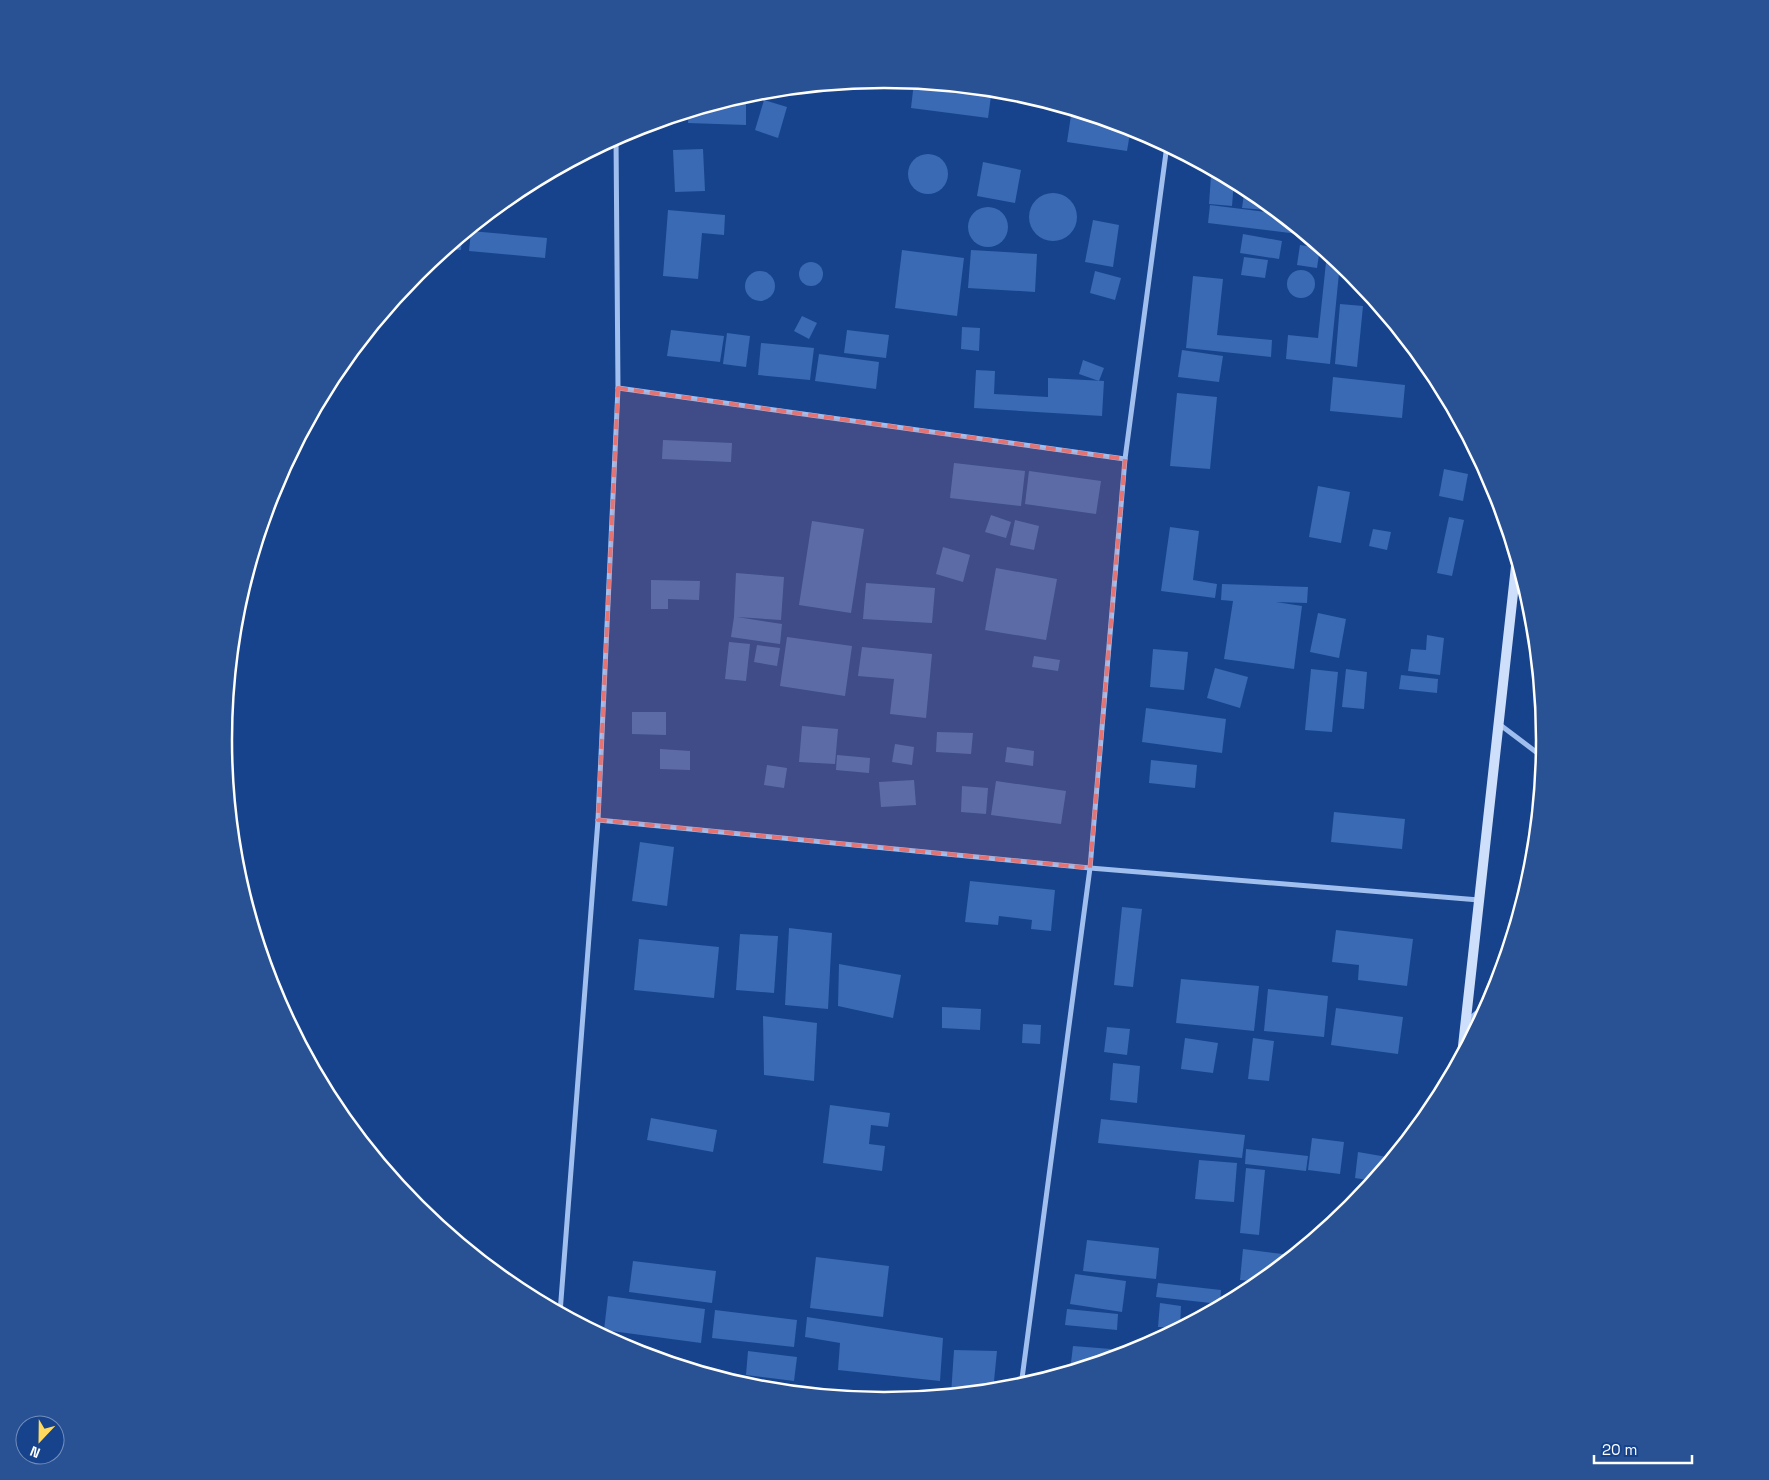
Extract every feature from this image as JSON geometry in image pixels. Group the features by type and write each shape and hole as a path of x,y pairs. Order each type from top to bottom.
{"street":[{"path":"561,1306 598,820 618,388 616,146"},
{"path":"1022,1378 1090,868 1125,460 1166,152"},
{"path":"618,388 1125,460"},
{"path":"1464,1040 1515,573"},
{"path":"1498,723 1537,752"},
{"path":"598,820 1090,868 1479,900"},
{"path":"1466,1023 1477,1013"}],"highlighted area":[{"path":"618,388 1125,459 1090,868 598,820"}],"building":[{"path":"913,89 991,96 988,118 911,108"},
{"path":"764,100 787,107 778,138 755,130"},
{"path":"746,103 746,125 688,123 688,118"},
{"path":"1071,115 1130,135 1127,151 1067,142"},
{"path":"703,149 705,191 675,192 673,150"},
{"path":"928,154 942,160 948,174 942,188 928,194 914,188 908,174 914,160"},
{"path":"983,162 1021,170 1015,203 977,196"},
{"path":"1211,176 1233,189 1232,206 1209,204"},
{"path":"1048,193 1058,193 1070,200 1077,212 1077,222 1070,234 1058,241 1048,241 1040,237 1033,230 1029,222 1029,212 1033,204 1040,197"},
{"path":"1244,195 1265,210 1242,208"},
{"path":"1210,205 1269,212 1296,234 1208,223"},
{"path":"984,207 992,207 999,210 1005,216 1008,227 1005,238 999,244 992,247 984,247 977,244 971,238 968,231 968,223 971,216 977,210"},
{"path":"668,210 725,215 724,235 702,233 698,279 663,276"},
{"path":"1093,220 1119,225 1113,267 1085,262"},
{"path":"475,231 547,238 545,258 469,251 471,235"},
{"path":"1243,234 1282,241 1279,259 1240,253"},
{"path":"461,243 461,250 453,249"},
{"path":"1300,245 1312,247 1319,253 1317,268 1297,265"},
{"path":"902,250 964,258 957,316 895,308"},
{"path":"971,250 1037,254 1035,292 968,288"},
{"path":"1244,257 1268,260 1265,278 1241,275"},
{"path":"1326,260 1339,272 1330,364 1286,359 1288,335 1318,338"},
{"path":"811,262 819,266 823,274 819,282 811,286 803,282 799,274 803,266"},
{"path":"1301,270 1311,274 1315,284 1311,294 1301,298 1291,294 1287,284 1291,274"},
{"path":"760,271 771,275 775,286 771,297 760,301 749,297 745,286 749,275"},
{"path":"1095,271 1121,278 1115,300 1090,293"},
{"path":"1193,276 1223,279 1217,335 1272,340 1271,357 1186,348"},
{"path":"1340,304 1363,306 1357,367 1335,364"},
{"path":"802,316 817,323 809,339 794,331"},
{"path":"962,327 980,328 979,351 961,349"},
{"path":"671,330 724,336 720,362 667,356"},
{"path":"847,330 889,335 886,358 844,353"},
{"path":"727,333 750,336 746,367 723,364"},
{"path":"761,343 814,348 810,380 758,375"},
{"path":"1182,350 1223,356 1219,382 1178,377"},
{"path":"819,354 879,362 876,389 815,381"},
{"path":"1083,360 1104,368 1099,381 1079,374"},
{"path":"976,370 995,371 994,394 1048,397 1048,378 1104,381 1102,416 974,408"},
{"path":"1333,377 1405,385 1402,418 1330,411"},
{"path":"1177,393 1217,397 1210,469 1170,466"},
{"path":"663,440 732,443 731,462 662,459"},
{"path":"954,463 1025,471 1021,506 950,498"},
{"path":"1444,469 1468,474 1463,501 1439,496"},
{"path":"1029,471 1101,481 1096,514 1025,504"},
{"path":"1318,486 1350,492 1341,543 1309,537"},
{"path":"991,515 1011,522 1006,538 985,532"},
{"path":"1449,517 1464,520 1452,576 1437,573"},
{"path":"1015,520 1039,526 1034,550 1010,545"},
{"path":"812,521 864,529 851,613 799,605"},
{"path":"1170,527 1199,531 1193,580 1217,584 1215,598 1161,591"},
{"path":"1373,529 1391,532 1387,550 1369,546"},
{"path":"943,547 970,555 963,582 936,574"},
{"path":"996,568 1057,579 1046,640 985,630"},
{"path":"736,573 784,577 781,620 737,617 782,624 780,644 731,637"},
{"path":"651,580 700,581 699,600 668,599 668,609 651,609"},
{"path":"866,583 935,588 932,623 863,619"},
{"path":"1222,584 1308,587 1307,603 1276,602 1302,606 1294,669 1224,659 1233,601 1221,600"},
{"path":"1318,613 1346,619 1339,658 1310,652"},
{"path":"1427,635 1444,638 1440,675 1408,671 1411,649 1426,650"},
{"path":"787,637 852,646 845,696 780,686"},
{"path":"729,642 750,644 746,681 725,679"},
{"path":"757,645 780,648 777,666 754,662"},
{"path":"862,647 932,654 926,718 890,714 894,679 858,676"},
{"path":"1153,649 1188,652 1184,690 1150,687"},
{"path":"1034,656 1060,660 1058,671 1032,667"},
{"path":"1215,668 1248,677 1240,708 1207,698"},
{"path":"1311,669 1338,672 1332,732 1305,730"},
{"path":"1346,669 1367,672 1364,709 1342,707"},
{"path":"1401,675 1438,679 1437,693 1399,689"},
{"path":"1146,708 1226,719 1222,753 1142,742"},
{"path":"632,712 666,712 666,735 632,734"},
{"path":"802,726 838,729 835,764 799,762"},
{"path":"937,732 973,733 971,754 936,752"},
{"path":"895,744 914,747 912,765 892,762"},
{"path":"1007,747 1034,751 1033,766 1005,762"},
{"path":"660,749 690,751 690,770 660,769"},
{"path":"837,755 870,758 869,773 836,770"},
{"path":"1151,760 1197,765 1195,788 1149,783"},
{"path":"767,765 787,768 784,788 764,785"},
{"path":"914,780 916,805 881,807 879,782"},
{"path":"996,781 1066,791 1061,824 991,815"},
{"path":"962,786 988,788 986,814 961,812"},
{"path":"1334,812 1405,819 1402,849 1331,842"},
{"path":"640,842 674,847 667,906 632,901"},
{"path":"970,881 1055,890 1051,931 1031,929 1032,920 999,916 998,925 965,922"},
{"path":"1122,907 1142,909 1133,987 1114,985"},
{"path":"789,928 832,933 828,1009 785,1005"},
{"path":"1336,930 1413,939 1407,986 1358,980 1359,965 1332,962"},
{"path":"740,934 778,936 774,993 736,990"},
{"path":"639,939 719,947 714,998 634,990"},
{"path":"839,964 901,975 893,1018 838,1006"},
{"path":"1181,979 1259,986 1254,1031 1176,1023"},
{"path":"1268,989 1328,996 1324,1037 1264,1031"},
{"path":"942,1007 981,1009 980,1030 942,1028"},
{"path":"1336,1008 1403,1017 1398,1054 1331,1045"},
{"path":"763,1016 817,1023 814,1081 764,1075"},
{"path":"1023,1024 1041,1025 1040,1044 1022,1043"},
{"path":"1107,1027 1130,1029 1127,1055 1104,1052"},
{"path":"1185,1038 1218,1043 1213,1073 1181,1069"},
{"path":"1253,1038 1274,1041 1269,1081 1248,1079"},
{"path":"1113,1063 1140,1066 1137,1103 1110,1100"},
{"path":"830,1105 890,1113 888,1127 871,1125 869,1144 885,1146 882,1171 823,1163"},
{"path":"651,1118 717,1130 713,1152 647,1140"},
{"path":"1101,1119 1245,1135 1242,1158 1098,1143"},
{"path":"1312,1138 1344,1142 1340,1174 1308,1170"},
{"path":"1246,1149 1308,1156 1306,1171 1245,1164"},
{"path":"1358,1152 1386,1157 1366,1180 1355,1178"},
{"path":"1199,1160 1237,1163 1234,1202 1195,1199"},
{"path":"1246,1168 1265,1170 1259,1235 1240,1233"},
{"path":"1087,1240 1159,1248 1156,1279 1083,1271"},
{"path":"1243,1249 1286,1254 1250,1281 1240,1280"},
{"path":"816,1257 889,1266 883,1317 810,1308"},
{"path":"633,1261 716,1271 712,1303 629,1292"},
{"path":"1075,1274 1126,1281 1122,1312 1070,1304"},
{"path":"1158,1283 1221,1290 1220,1299 1214,1303 1156,1297"},
{"path":"608,1296 705,1309 701,1343 604,1329"},
{"path":"1160,1303 1181,1306 1180,1321 1168,1327 1158,1327"},
{"path":"1067,1309 1118,1314 1117,1330 1065,1325"},
{"path":"715,1310 797,1320 794,1347 712,1338"},
{"path":"807,1317 943,1338 940,1381 838,1370 840,1343 805,1337"},
{"path":"1073,1346 1111,1349 1111,1352 1071,1365"},
{"path":"954,1350 997,1351 994,1383 951,1389"},
{"path":"748,1351 797,1357 794,1381 746,1375"}]}
